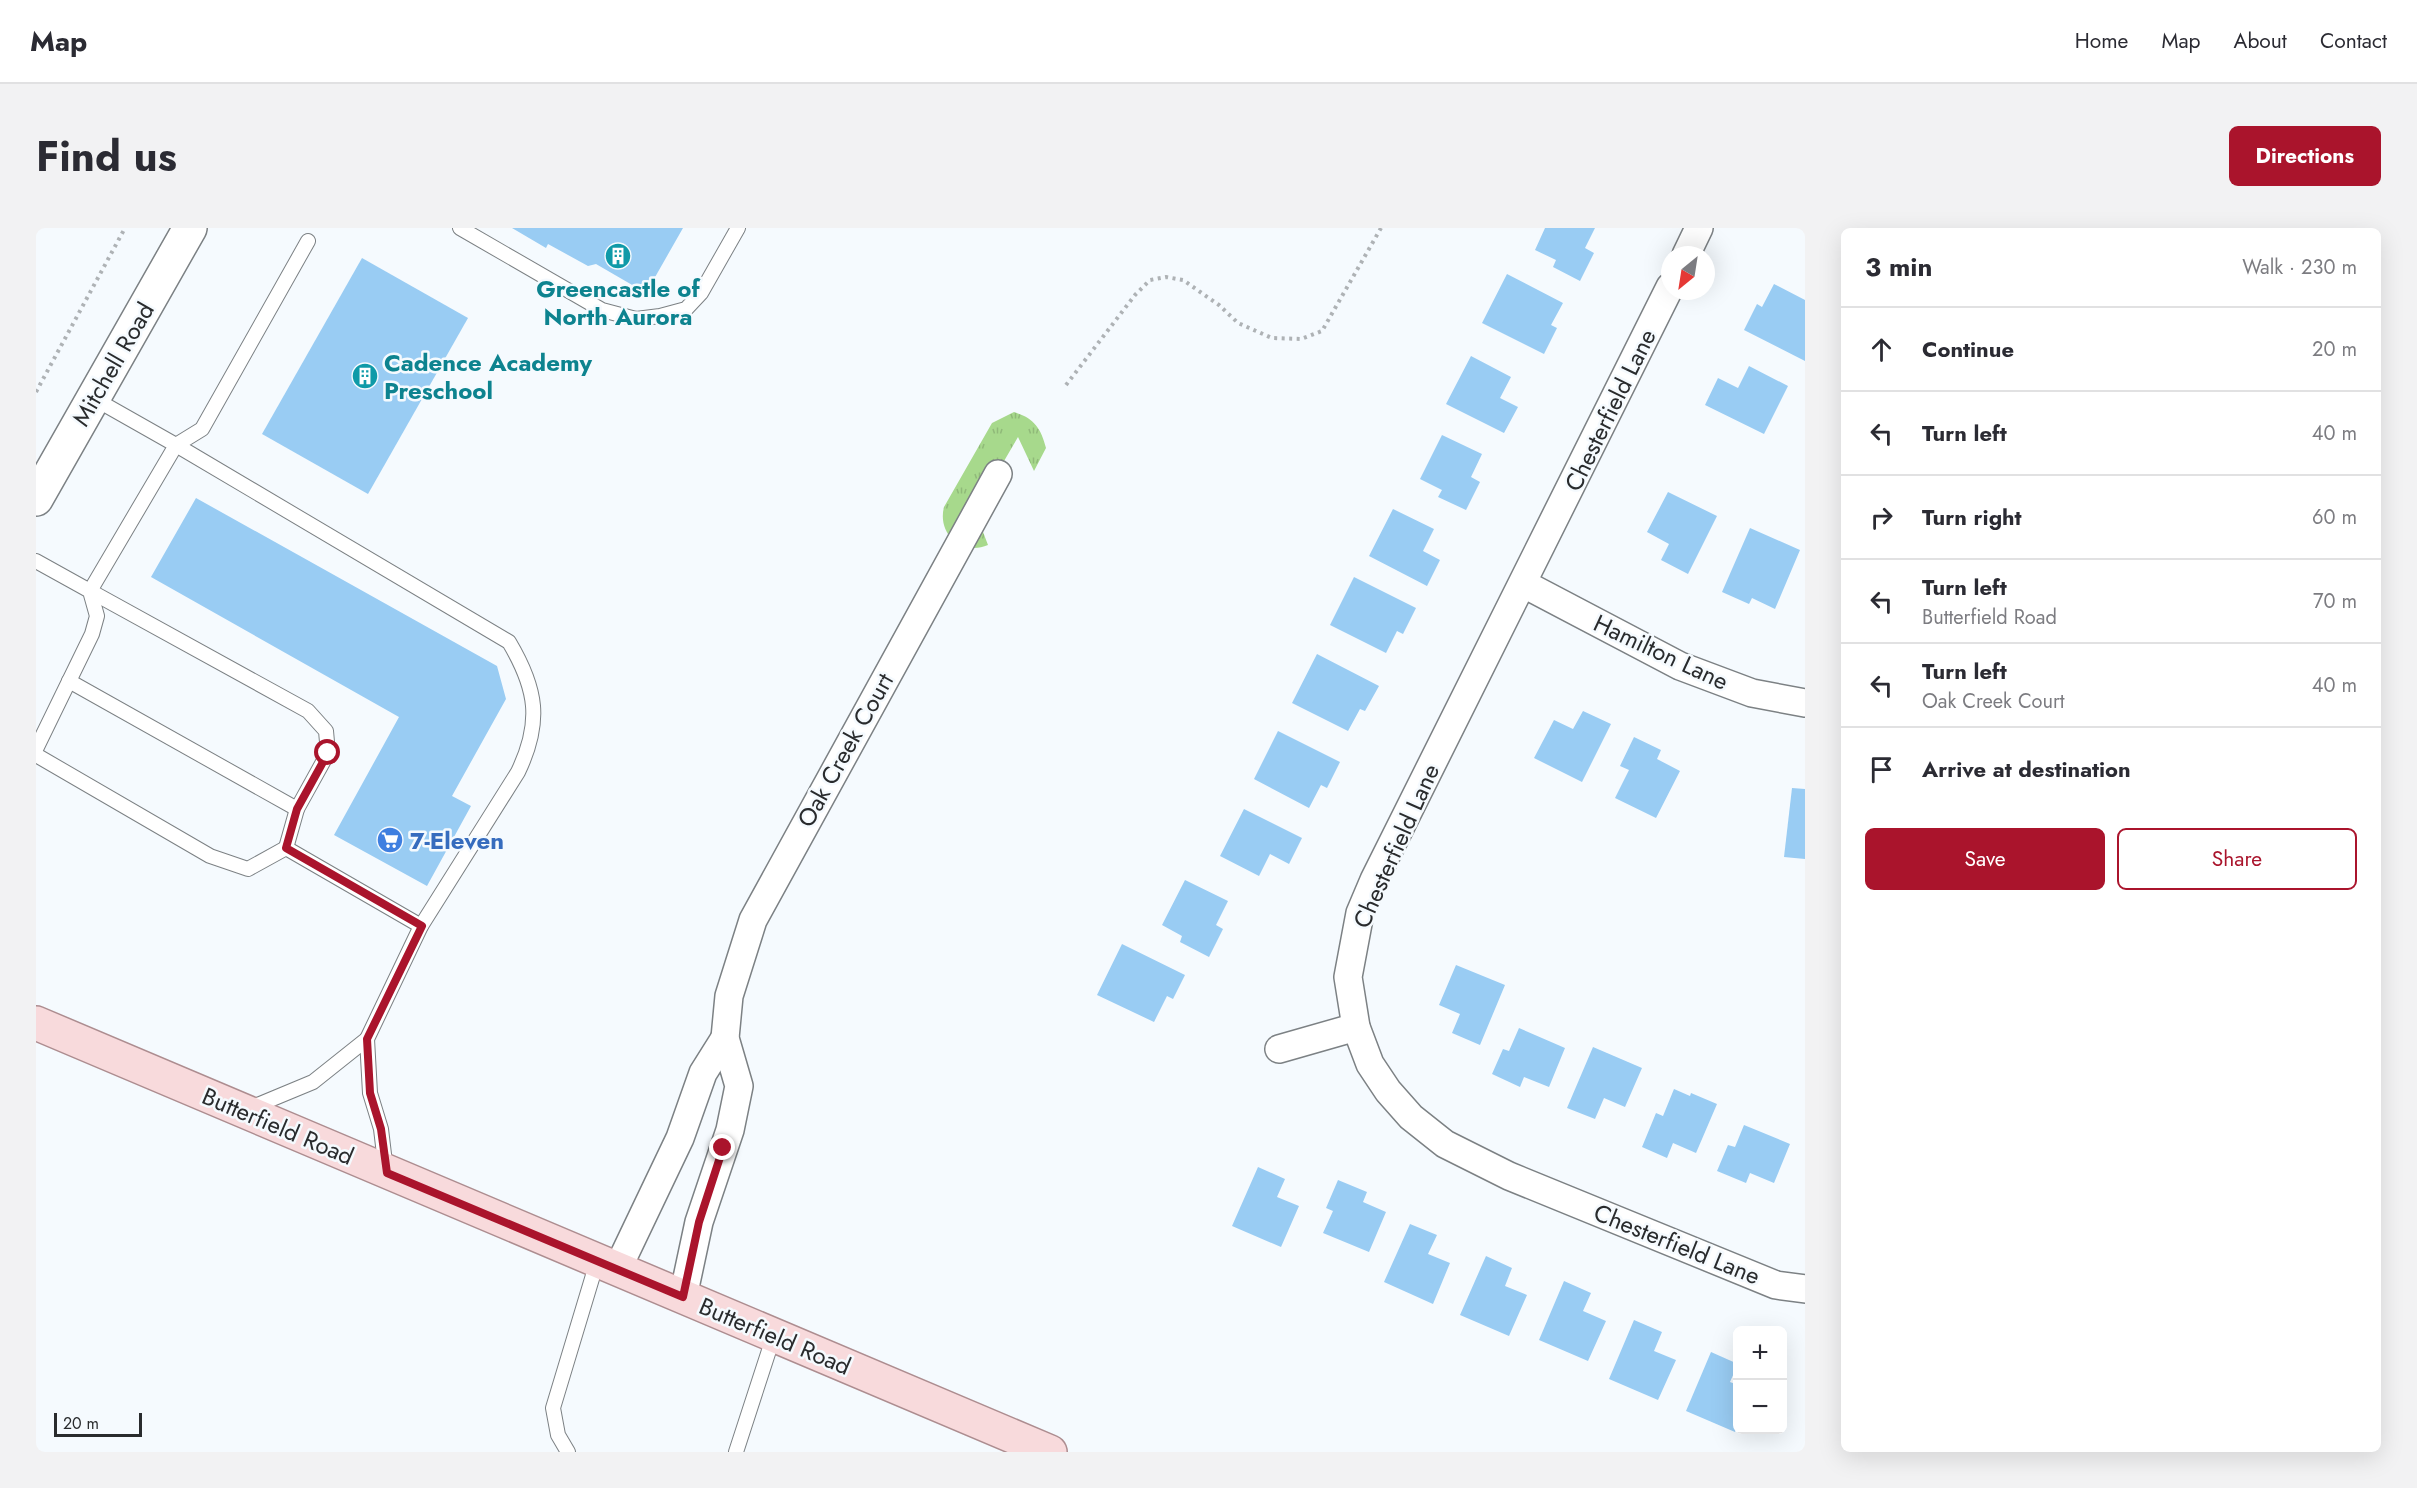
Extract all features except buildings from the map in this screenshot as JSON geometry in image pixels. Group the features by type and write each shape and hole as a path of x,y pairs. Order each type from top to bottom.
{"main road":[{"name":"Butterfield Road","path":"36,1023 1050,1452"}],"street":[{"name":"Mitchell Road","path":"36,499 190,228"},
{"path":"1690,246 1699,228"},
{"name":"Chesterfield Lane","path":"1664,300 1524,584 1393,840 1360,913 1348,977 1356,1027 1370,1064 1388,1091 1411,1117 1445,1144 1509,1176 1776,1285 1805,1289"},
{"name":"Oak Creek Court","path":"683,1297 699,1222 730,1130 739,1086 725,1038 729,996 753,920 998,474"},
{"name":"Hamilton Lane","path":"1524,584 1680,666 1752,693 1805,703"},
{"path":"1279,1049 1356,1027"},
{"name":"Oak Creek Court","path":"607,1266 680,1138 703,1073 725,1038"}],"lane":[{"path":"460,228 603,310 636,319 686,309 701,293 738,228"},
{"path":"36,749 92,634 97,616 90,591 176,445 202,429 308,241"},
{"path":"93,399 176,445 494,632 508,642 520,661 531,690 534,712 530,747 518,772 422,926 367,1039 313,1082 243,1111"},
{"path":"36,561 308,711 326,731 328,753 297,809 286,848 248,869 210,856 36,754"},
{"path":"69,681 297,809"},
{"path":"286,848 422,926"},
{"path":"367,1039 370,1093 381,1129 387,1173"},
{"path":"568,1452 558,1436 553,1408 607,1266"},
{"path":"736,1452 774,1335"}],"path":[{"path":"36,392 125,228"},
{"path":"1066,385 1150,280 1166,278 1183,280 1219,305 1238,322 1272,338 1301,339 1322,331 1381,228"}],"green space":[{"path":"1014,412 1027,417 1036,425 1046,448 1034,471 1018,437 975,511 988,545 969,548 961,545 948,534 944,526 944,507 992,423"}],"place":[{"name":"Greencastle of North Aurora","path":"618,256"},
{"name":"Cadence Academy Preschool","path":"365,376"},
{"name":"7-Eleven","path":"390,840"}],"route":[{"path":"328,753 297,809 286,848 422,926 367,1039 370,1093 381,1129 387,1173 683,1297 699,1222 723,1148"}]}
